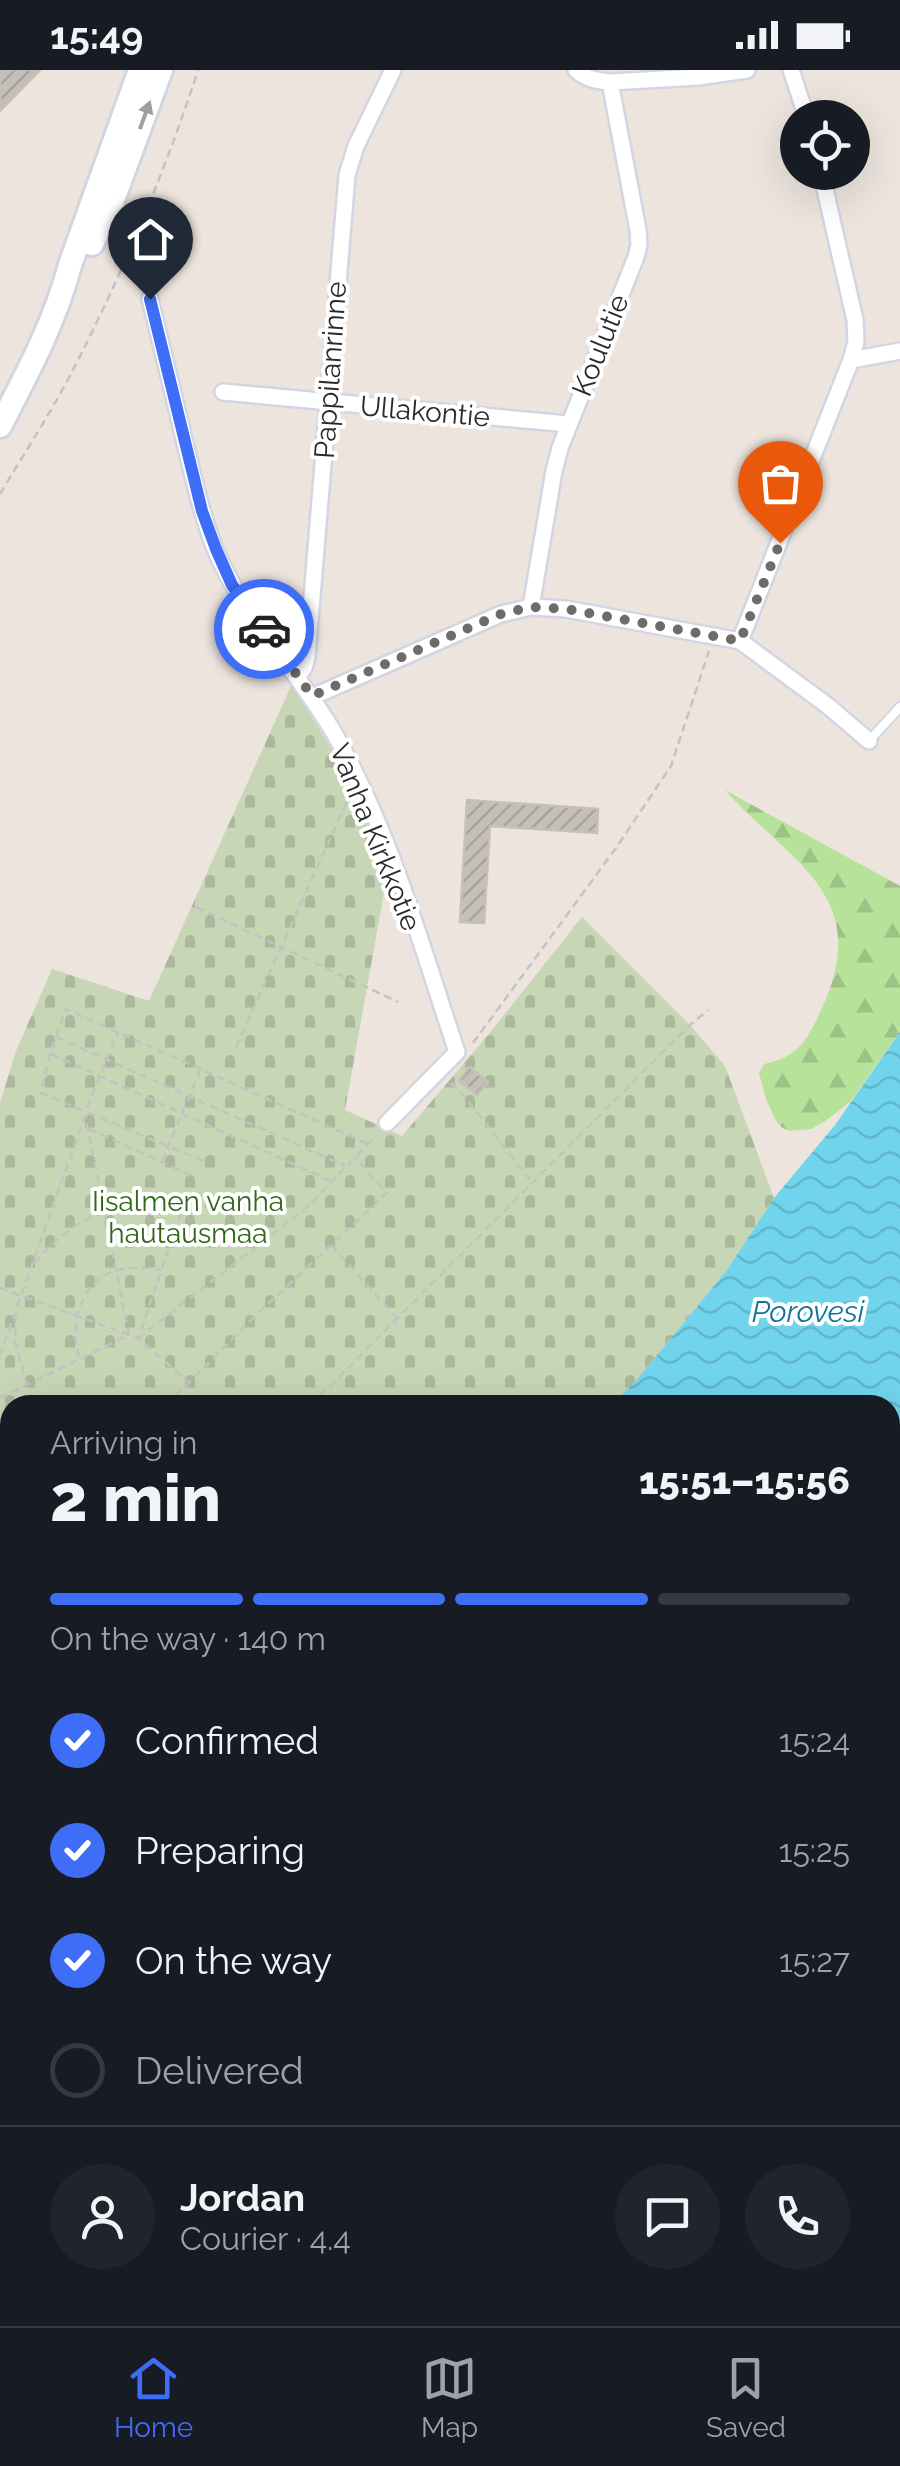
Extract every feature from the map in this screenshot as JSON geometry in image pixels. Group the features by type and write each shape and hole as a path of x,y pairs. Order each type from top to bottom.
{"main road":[{"path":"0,426 61,299 140,70"},
{"path":"61,299 79,273 113,200 162,70"}],"street":[{"name":"Pappilanrinne","path":"298,676 307,657 347,175 356,146 393,70"},
{"path":"576,70 596,81 610,82 747,70"},
{"path":"791,70 801,100"},
{"name":"Koulutie","path":"531,607 554,471 568,424 639,245 610,82"},
{"path":"740,641 856,342 824,190"},
{"name":"Vanha Kirkkotie","path":"150,299 202,511 216,549 232,585 312,696 368,801 457,1052"},
{"path":"851,360 900,351"},
{"name":"Ullakontie","path":"223,392 568,424"},
{"path":"312,696 501,614 531,607 566,609 740,641 869,741"},
{"path":"387,1123 457,1052"}],"lane":[{"path":"869,741 900,706"}],"path":[{"path":"0,494 73,370 125,259 175,141 198,70"},
{"path":"457,1052 471,1046 616,848 670,766 714,635"},
{"path":"236,1046 349,796"},
{"path":"196,907 398,1002"},
{"path":"202,1160 40,1093 66,1009 368,1144"},
{"path":"321,1395 708,1010"},
{"path":"0,1355 118,1032"},
{"path":"56,1037 346,1167"},
{"path":"50,1053 332,1181"},
{"path":"161,1162 201,1070"},
{"path":"440,1070 532,1182"},
{"path":"86,1113 128,1335"},
{"path":"138,1338 304,1210 387,1123"},
{"path":"88,1128 192,1176"},
{"path":"177,1395 387,1192 355,1158"},
{"path":"31,1267 73,1226 104,1211 130,1204 182,1209 138,1338"},
{"path":"331,1245 397,1318"},
{"path":"80,1359 76,1316 97,1282 116,1270 162,1270"},
{"path":"0,1288 138,1338 189,1383"},
{"path":"16,1308 15,1341 27,1385"},
{"path":"6,1395 128,1335"}],"green space":[{"name":"Iisalmen vanha hautausmaa","path":"292,684 359,794 385,887 345,1110 402,1136 582,917 690,1025 725,1066 774,1198 727,1270 621,1395 0,1395 0,1103 16,1051 52,969 149,1001"},
{"path":"725,790 900,886 900,1032 850,1102 811,1129 789,1131 781,1127 766,1099 759,1073 764,1064 786,1057 801,1045 822,1008 835,969 838,936 831,908 798,861"}],"water":[{"name":"Porovesi","path":"900,1032 900,1395 621,1395 727,1270 774,1198 835,1125"}],"building":[{"path":"0,70 40,70 0,111"},
{"path":"467,800 598,809 597,833 490,826 484,923 460,922"},
{"path":"470,1067 488,1082 477,1095 459,1080"}],"way so far":[{"path":"264,629 312,696 501,614 531,607 566,609 740,641 780,543"}],"route":[{"path":"150,299 202,511 232,585 264,629"}]}
